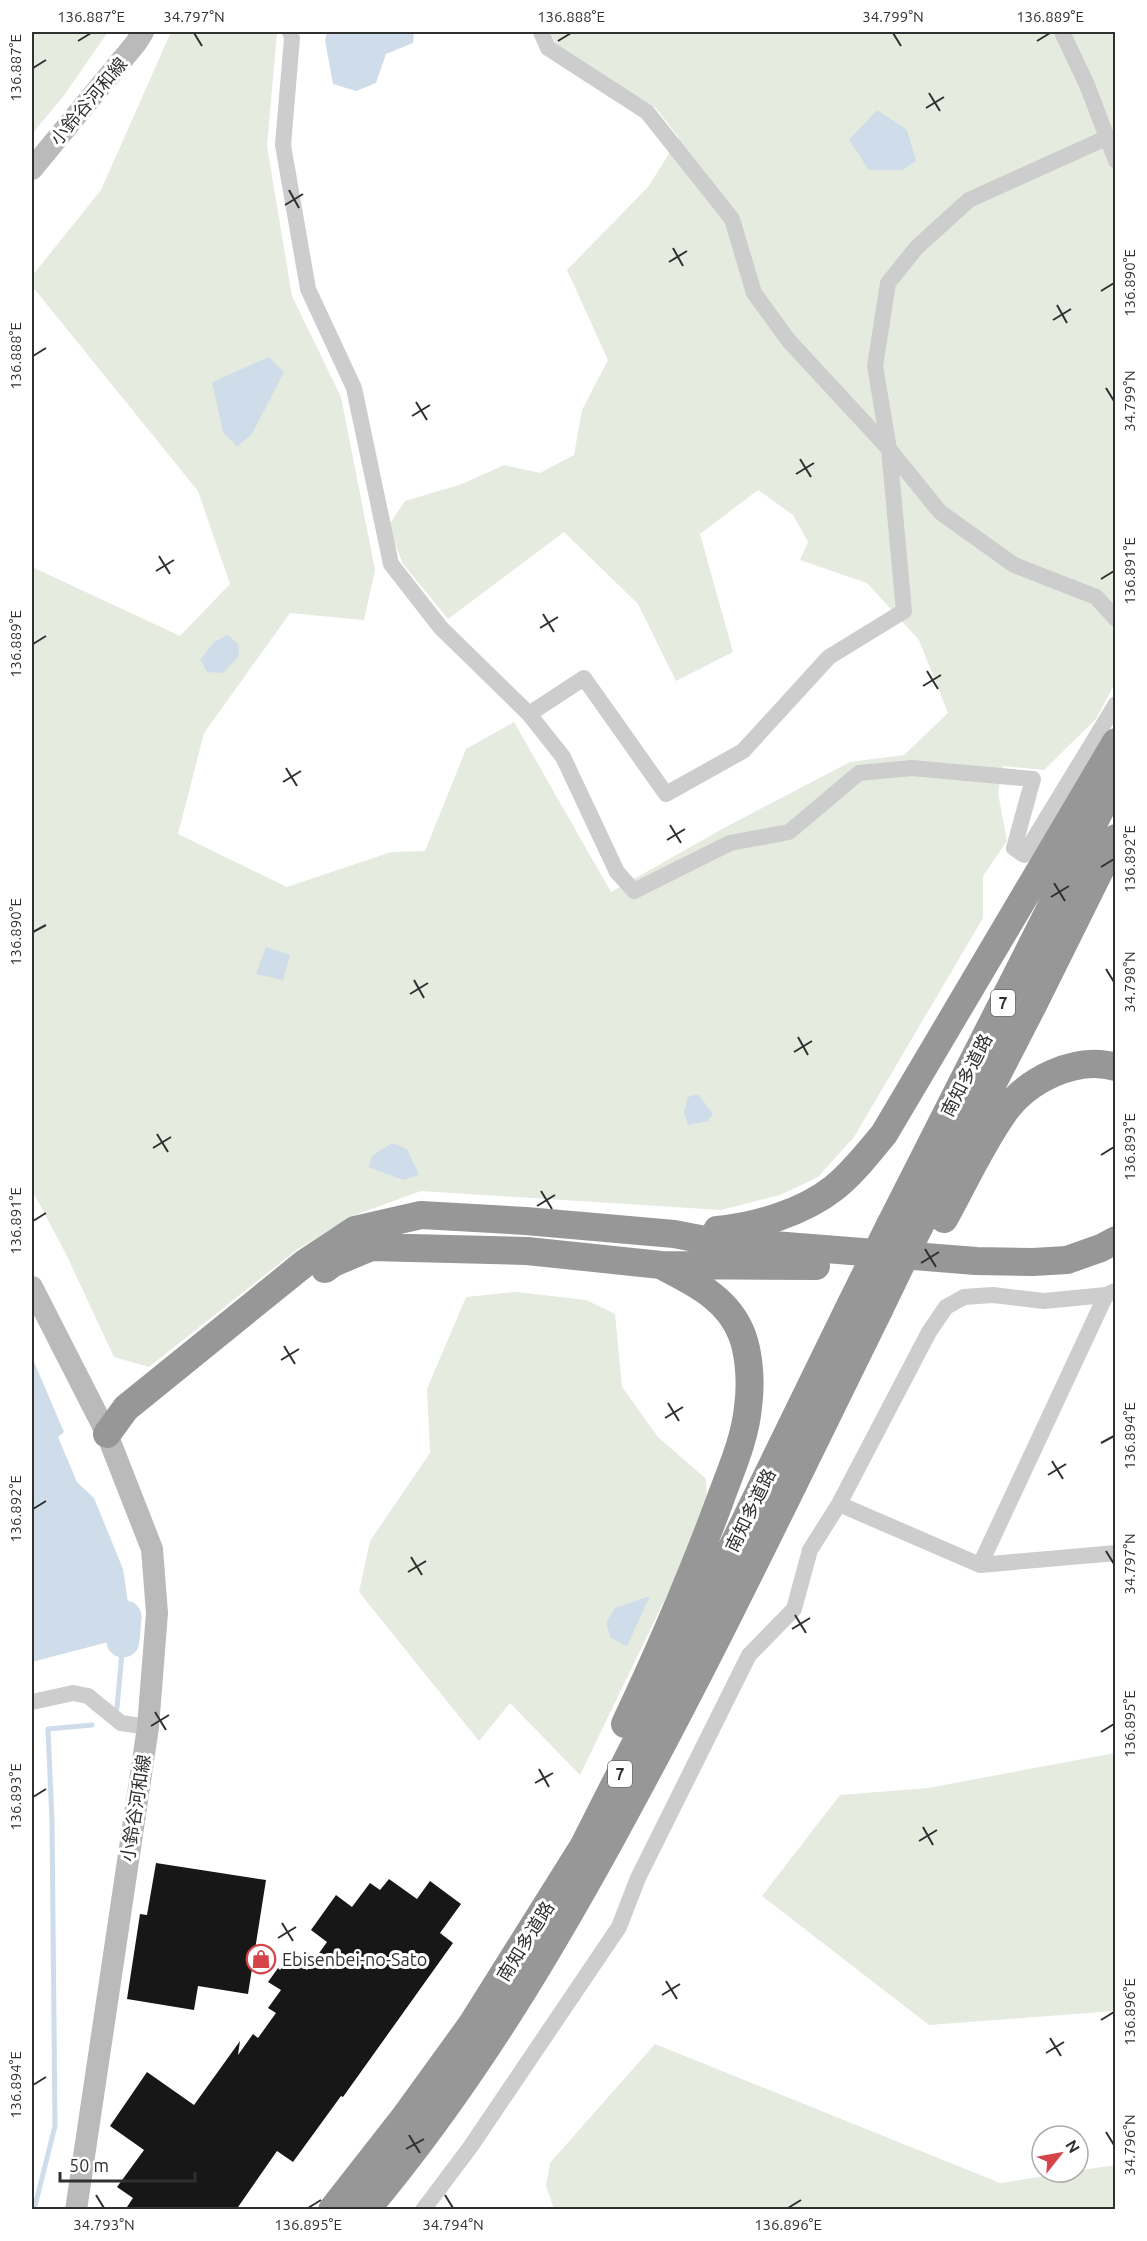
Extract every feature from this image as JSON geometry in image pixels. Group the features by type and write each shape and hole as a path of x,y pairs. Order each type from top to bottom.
{"highway":[{"path":"674,1234 757,1223 798,1209 833,1188 862,1161 884,1134 1116,742"},
{"name":"南知多道路","path":"332,2210 404,2118 472,2024 583,1847 890,1225 1116,779"},
{"name":"南知多道路","path":"366,2210 440,2115 504,2025 559,1933 674,1723 798,1474 890,1306 1038,994 1116,838"},
{"path":"929,1227 1003,1113 1022,1094 1044,1078 1064,1068 1095,1064 1116,1066"},
{"path":"107,1434 126,1408 305,1263 355,1230 421,1215 526,1221 674,1234 700,1239 976,1261 1067,1260 1116,1240"},
{"path":"107,1434 138,1422 225,1348 333,1263 372,1247 527,1251 661,1265 834,1266 983,1276 1038,1276 1089,1272 1116,1262"},
{"path":"583,1847 578,1823 634,1705 699,1557 739,1449 749,1407 748,1366 742,1335 722,1303 695,1282 661,1265"}],"main road":[{"name":"小鈴谷河和線","path":"32,169 143,32"},
{"name":"小鈴谷河和線","path":"32,1287 107,1434 152,1550 157,1613 148,1727 76,2210"}],"street":[{"path":"290,32 282,145 308,289 354,388 391,564 441,628 529,714 563,757 617,872 634,891 730,843 789,832 859,773 912,768 1033,779 1014,848 1024,855 1116,704"},
{"path":"541,32 548,48 647,111 732,219 754,293 789,341 889,449 940,512 1014,565 1096,597 1116,619"},
{"path":"1062,32 1087,86 1116,161"},
{"path":"529,714 584,678 666,794 743,751 829,657 904,611 889,449 875,366 888,284 917,247 969,200 1106,138"},
{"path":"423,2210 471,2146 620,1927 638,1878 749,1655 794,1609 810,1550 839,1504 929,1332 946,1306 964,1297 993,1295 1044,1301 1111,1293"},
{"path":"980,1565 1111,1293"},
{"path":"839,1504 980,1565 1116,1553"},
{"path":"32,1702 73,1693 88,1696 121,1723 148,1727"}],"shaded area":[{"path":"32,32 108,32 62,98 32,134"},
{"path":"171,32 277,32 267,146 292,296 341,397 375,570 364,620 290,613 204,733 178,834 287,887 391,852 425,851 466,749 514,722 611,892 722,829 850,762 904,755 948,713 919,640 867,583 800,560 808,542 793,515 758,490 700,534 733,652 676,681 638,604 564,532 448,619 403,564 388,526 405,501 462,484 504,465 540,473 574,455 582,410 608,360 567,270 648,187 679,138 656,108 558,48 550,32 1115,32 1115,683 1096,719 1044,770 1003,766 998,793 1007,841 983,876 983,918 854,1137 818,1177 780,1195 721,1210 421,1191 352,1216 295,1251 149,1367 114,1357 66,1254 32,1190 32,567 180,636 230,584 198,491 32,286 32,276 101,190"},
{"path":"516,1292 586,1300 615,1314 622,1387 658,1437 706,1479 707,1512 580,1775 510,1703 479,1741 359,1592 370,1541 430,1453 427,1389 466,1297"},
{"path":"1115,1753 1115,2011 929,2025 762,1896 840,1795 928,1788"},
{"path":"655,2044 1000,2183 1030,2178 1030,2184 1090,2184 1090,2169 1115,2165 1115,2209 554,2209 546,2186 550,2163"}],"water":[{"path":"327,32 414,32 413,43 386,54 376,83 356,91 333,84 325,40"},
{"path":"877,110 907,130 916,161 903,170 869,170 849,140"},
{"path":"269,357 284,372 252,434 237,447 223,432 212,382"},
{"path":"228,635 238,644 239,656 223,673 207,672 200,660 214,642"},
{"path":"266,947 290,955 283,980 256,974"},
{"path":"698,1094 713,1114 708,1121 688,1125 684,1113 688,1097"},
{"path":"392,1143 407,1149 419,1175 403,1180 368,1167 373,1155"},
{"path":"32,1357 64,1432 58,1437 77,1482 94,1498 123,1569 130,1617 119,1616 112,1641 32,1662"},
{"path":"650,1596 627,1646 611,1638 606,1623 615,1608"}],"building":[{"path":"156,1863 266,1880 248,1994 198,1986 194,2010 127,1999 140,1914 147,1915"},
{"path":"389,1879 417,1899 430,1881 461,1904 440,1933 453,1943 343,2097 341,2096 293,2162 277,2151 236,2210 125,2210 133,2198 117,2187 144,2150 110,2126 147,2072 194,2105 240,2041 238,2055 253,2034 258,2038 276,2013 268,2008 281,1990 268,1982 278,1968 280,1970 290,1957 307,1970 327,1942 311,1930 336,1895 352,1907 370,1883 380,1890"}],"waterway":[{"path":"123,1641 125,1617"},
{"path":"117,1708 123,1641"},
{"path":"34,2210 55,2126 52,1821 48,1729 92,1725"}],"place":[{"name":"Ebisenbei-no-Sato","path":"261,1959"}]}
